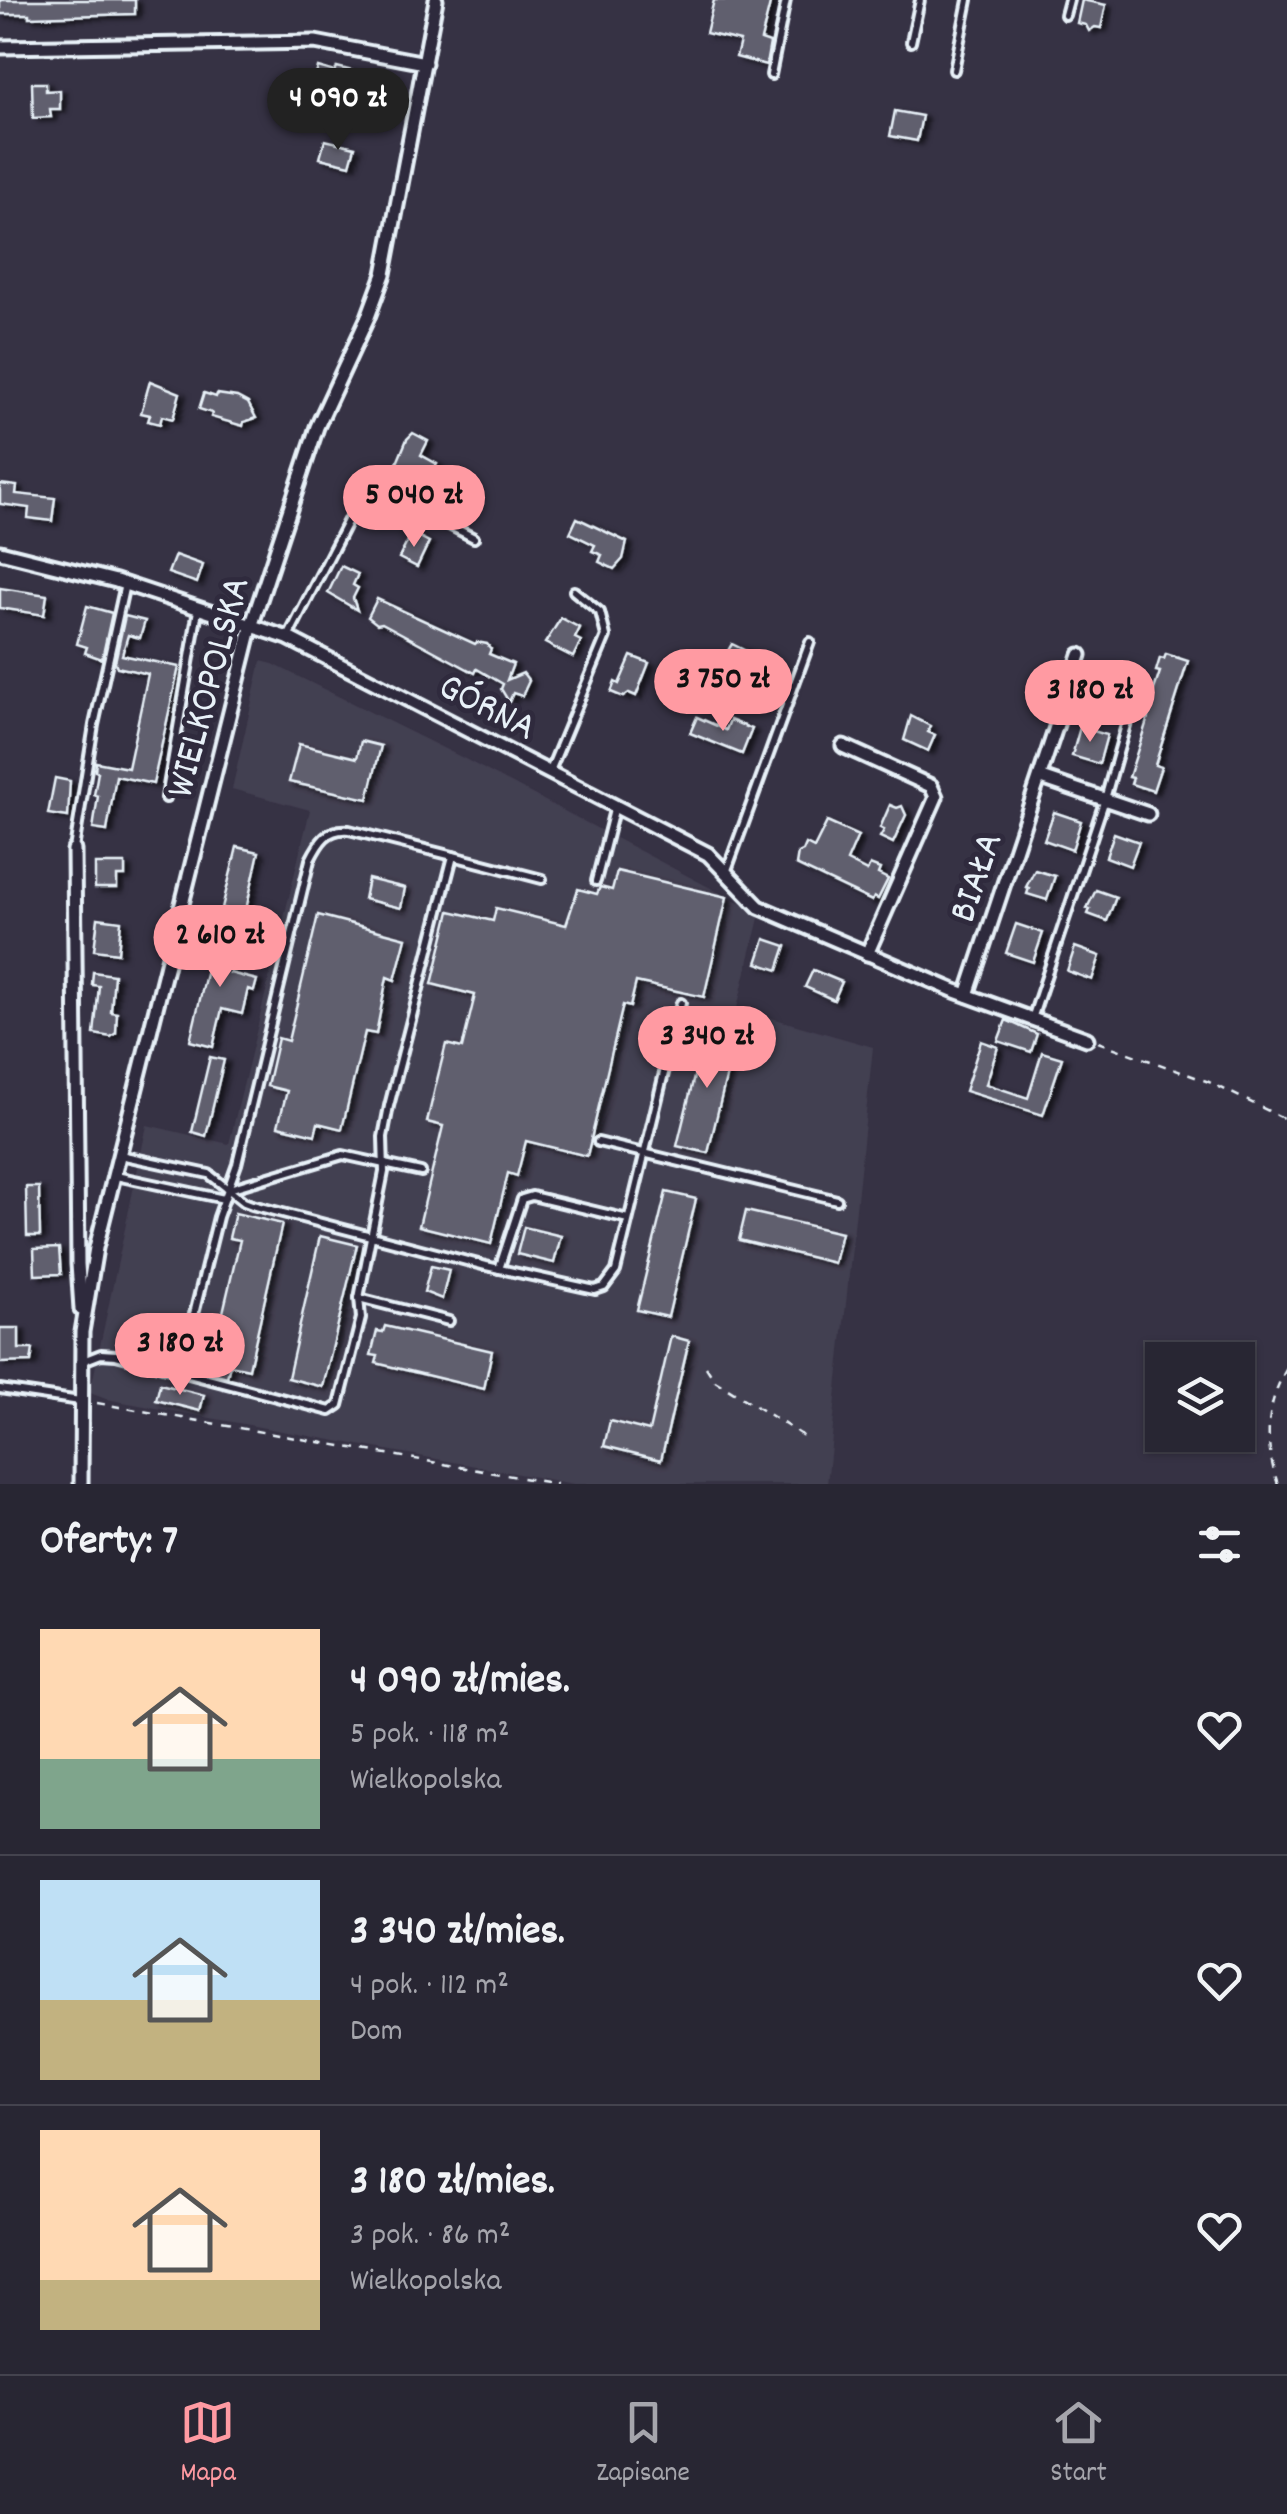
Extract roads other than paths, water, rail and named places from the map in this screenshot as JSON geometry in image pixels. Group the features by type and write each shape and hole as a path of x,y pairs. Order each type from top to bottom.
{"street":[{"name":"WIELKOPOLSKA","path":"81,1484 82,1361 92,1267 252,624 317,427 378,294 436,0"},
{"path":"0,47 315,42 424,63"},
{"name":"GÓRNA","path":"0,552 125,584 288,638 708,854 759,907 966,996 1087,1038"},
{"name":"BIAŁA","path":"966,996 1080,655"},
{"path":"843,746 931,786 936,797 868,954"},
{"path":"1042,778 1148,814"},
{"path":"74,850 78,1264 84,1323"}],"lane":[{"path":"770,75 786,0"},
{"path":"911,42 920,0"},
{"path":"954,70 968,0"},
{"path":"1065,15 1069,0"},
{"path":"288,638 358,501 373,489 474,538"},
{"path":"74,850 94,725 125,584"},
{"path":"550,771 606,636 600,612 574,591"},
{"path":"166,798 198,610"},
{"path":"727,870 810,642"},
{"path":"1032,1019 1130,711"},
{"path":"596,881 616,805"},
{"path":"180,1371 224,1199 237,1164 310,860 317,846 332,831 349,830 542,879"},
{"path":"82,1361 108,1354 330,1411 340,1405 374,1237 389,1106 453,856"},
{"path":"120,1155 209,1174 252,1205 582,1289 604,1287 616,1272 681,1002"},
{"path":"598,1142 837,1200"},
{"path":"228,1189 342,1156 421,1172"},
{"path":"115,1176 224,1199"},
{"path":"499,1269 522,1198 532,1196 628,1219"},
{"path":"360,1298 448,1321"},
{"path":"0,1389 80,1401"}]}
